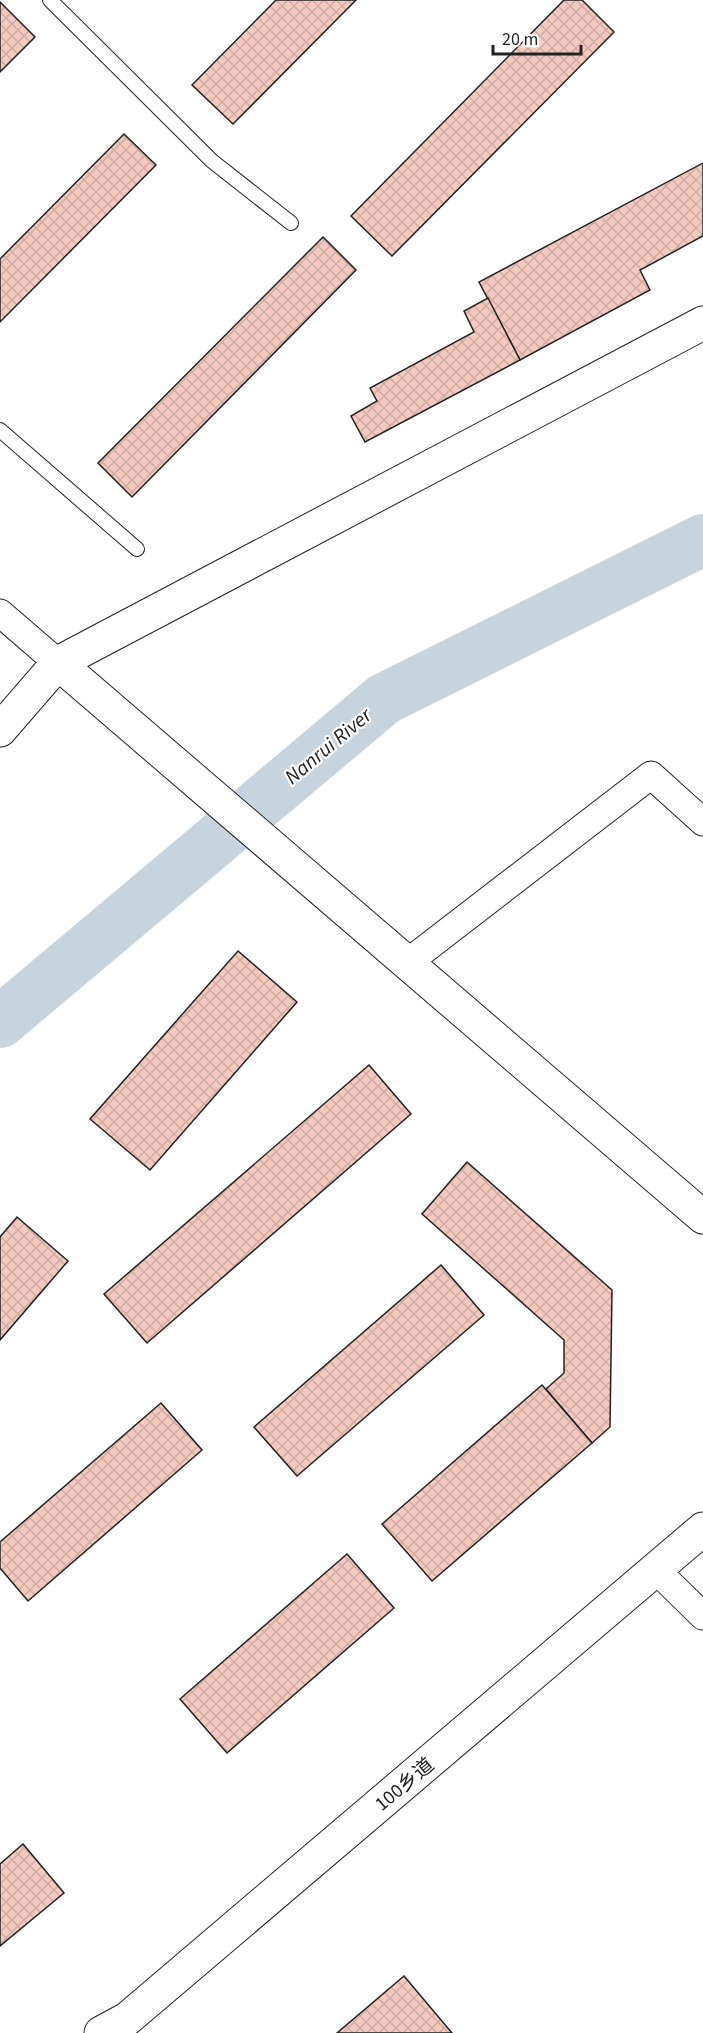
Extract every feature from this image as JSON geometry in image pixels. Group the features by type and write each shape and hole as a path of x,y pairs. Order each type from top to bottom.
{"street":[{"path":"0,730 58,663 703,322"},
{"path":"0,613 703,1217"},
{"path":"407,963 651,775 703,822"},
{"name":"100乡道","path":"101,2033 127,2019 703,1529"},
{"path":"656,1570 703,1616"}],"lane":[{"path":"50,0 212,161 291,223"},
{"path":"0,430 137,549"}],"building":[{"path":"276,0 356,0 233,124 192,85"},
{"path":"564,0 582,0 614,32 392,256 351,216"},
{"path":"0,2 35,37 0,72"},
{"path":"124,134 156,165 0,322 0,259"},
{"path":"703,163 703,236 640,270 650,290 520,360 479,282"},
{"path":"323,237 356,270 132,497 98,463"},
{"path":"488,298 520,360 365,442 351,416 377,401 370,388 474,332 464,311"},
{"path":"238,951 297,1002 150,1170 90,1119"},
{"path":"369,1065 411,1114 147,1343 104,1294"},
{"path":"467,1162 612,1290 610,1427 592,1443 546,1389 564,1373 564,1340 422,1214"},
{"path":"17,1217 68,1261 0,1340 0,1237"},
{"path":"441,1265 484,1315 297,1476 254,1427"},
{"path":"542,1385 592,1443 432,1581 382,1524"},
{"path":"161,1403 202,1450 28,1601 0,1568 0,1542"},
{"path":"347,1554 394,1608 227,1753 180,1699"},
{"path":"23,1844 64,1893 0,1946 0,1864"},
{"path":"404,1976 452,2033 337,2033"}],"waterway":[{"name":"Nanrui River","path":"0,1022 384,699 703,540"}]}
